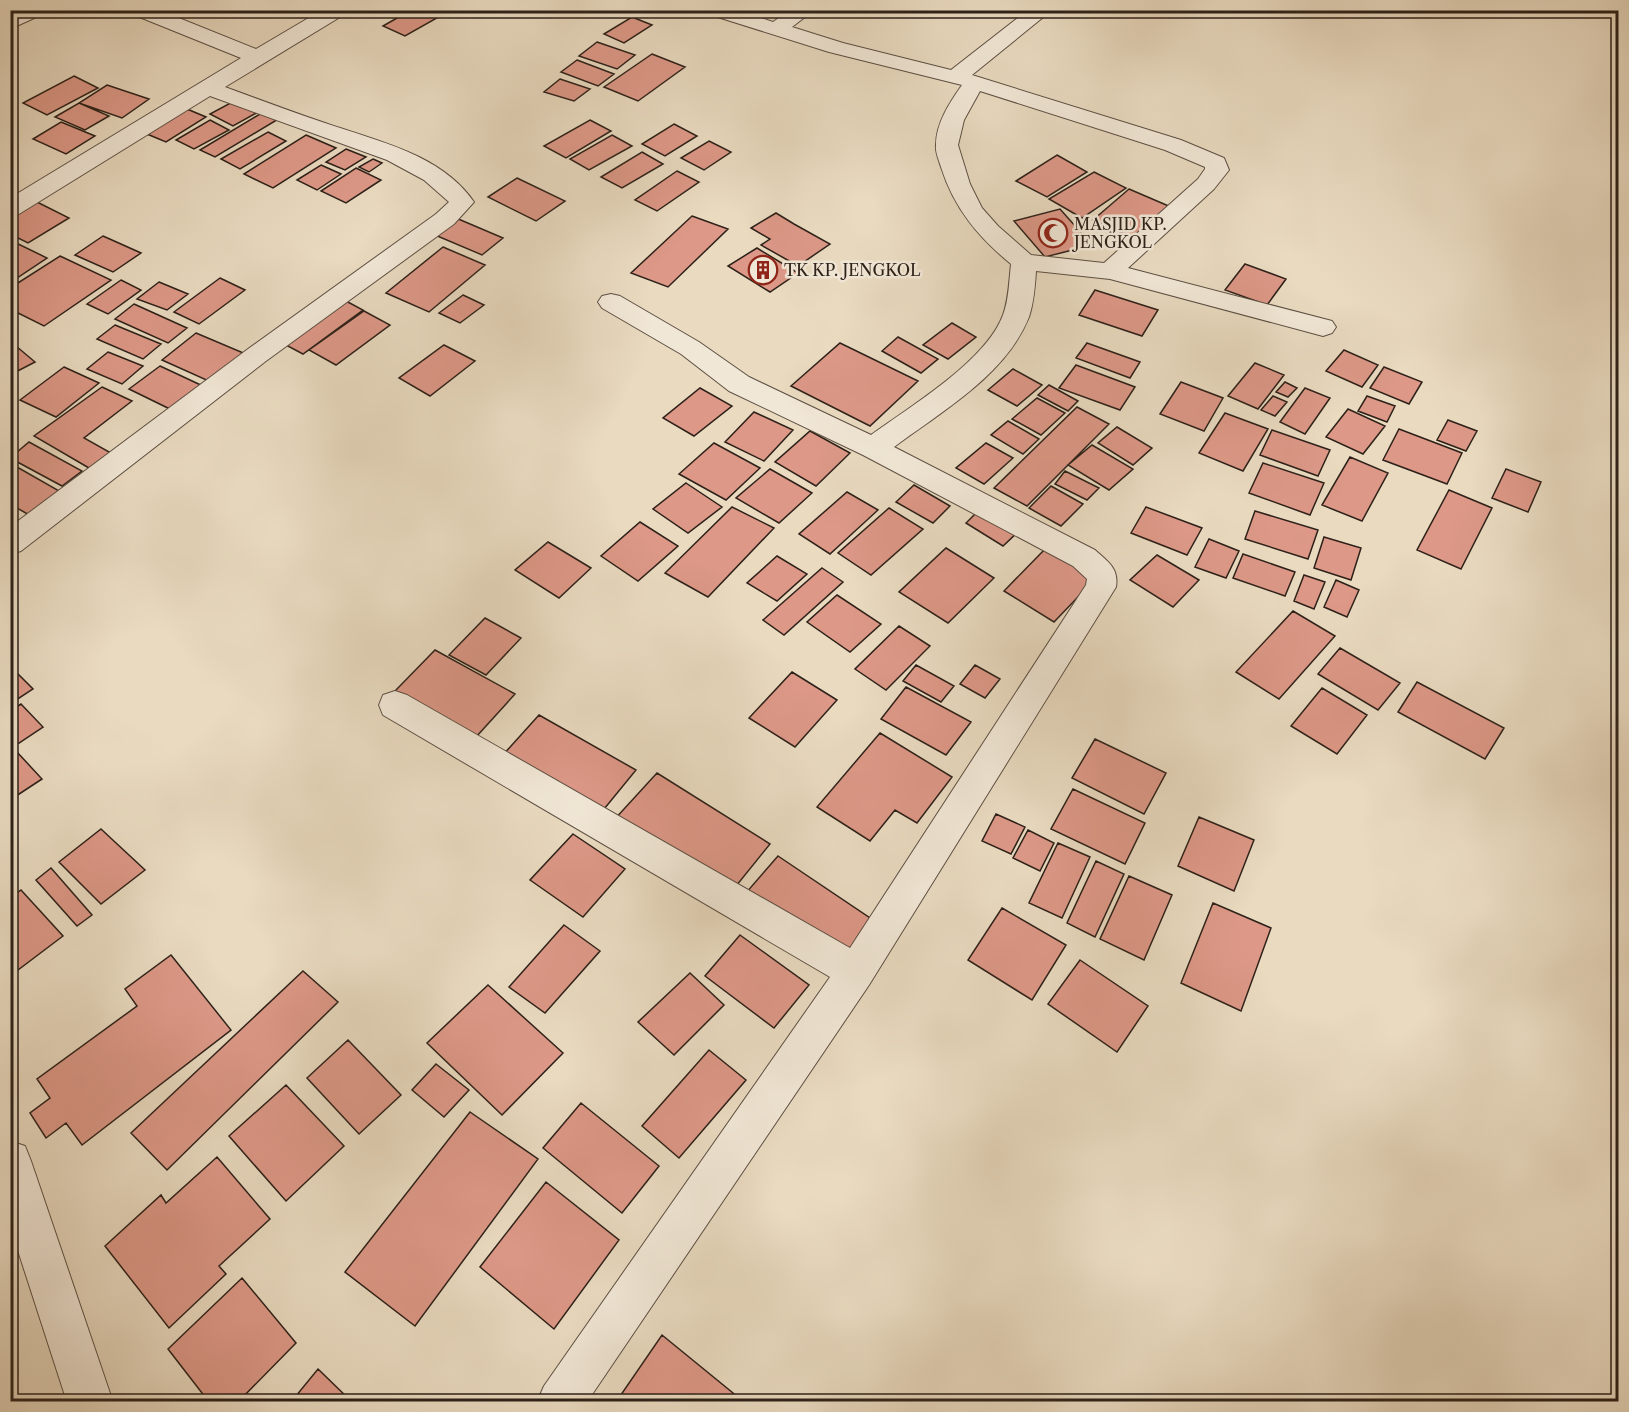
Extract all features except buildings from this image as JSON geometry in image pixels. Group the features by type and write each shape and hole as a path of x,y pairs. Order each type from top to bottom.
{"street":[{"path":"10,23 36,10"},
{"path":"139,10 256,57"},
{"path":"10,209 256,57 338,10"},
{"path":"715,10 836,48 966,79 1173,145 1216,163 1217,170 1206,184 1110,271"},
{"path":"776,29 804,10"},
{"path":"1011,10 1038,14"},
{"path":"1038,14 966,79 963,100 947,145 957,186 971,212 989,232 1024,262 1110,271 1323,327"},
{"path":"10,543 257,355 445,219 462,202 452,188 439,178 387,151 208,88"},
{"path":"873,448 975,370 1004,339 1016,318 1024,262"},
{"path":"560,1401 856,972 1101,587 1103,575 1084,558 873,448 739,384 690,348 611,302"},
{"path":"395,705 856,972"},
{"path":"10,1161 90,1401"}],"place":[{"name":"MASJID KP. JENGKOL","path":"1053,233"},
{"name":"TK KP. JENGKOL","path":"763,270"}]}
